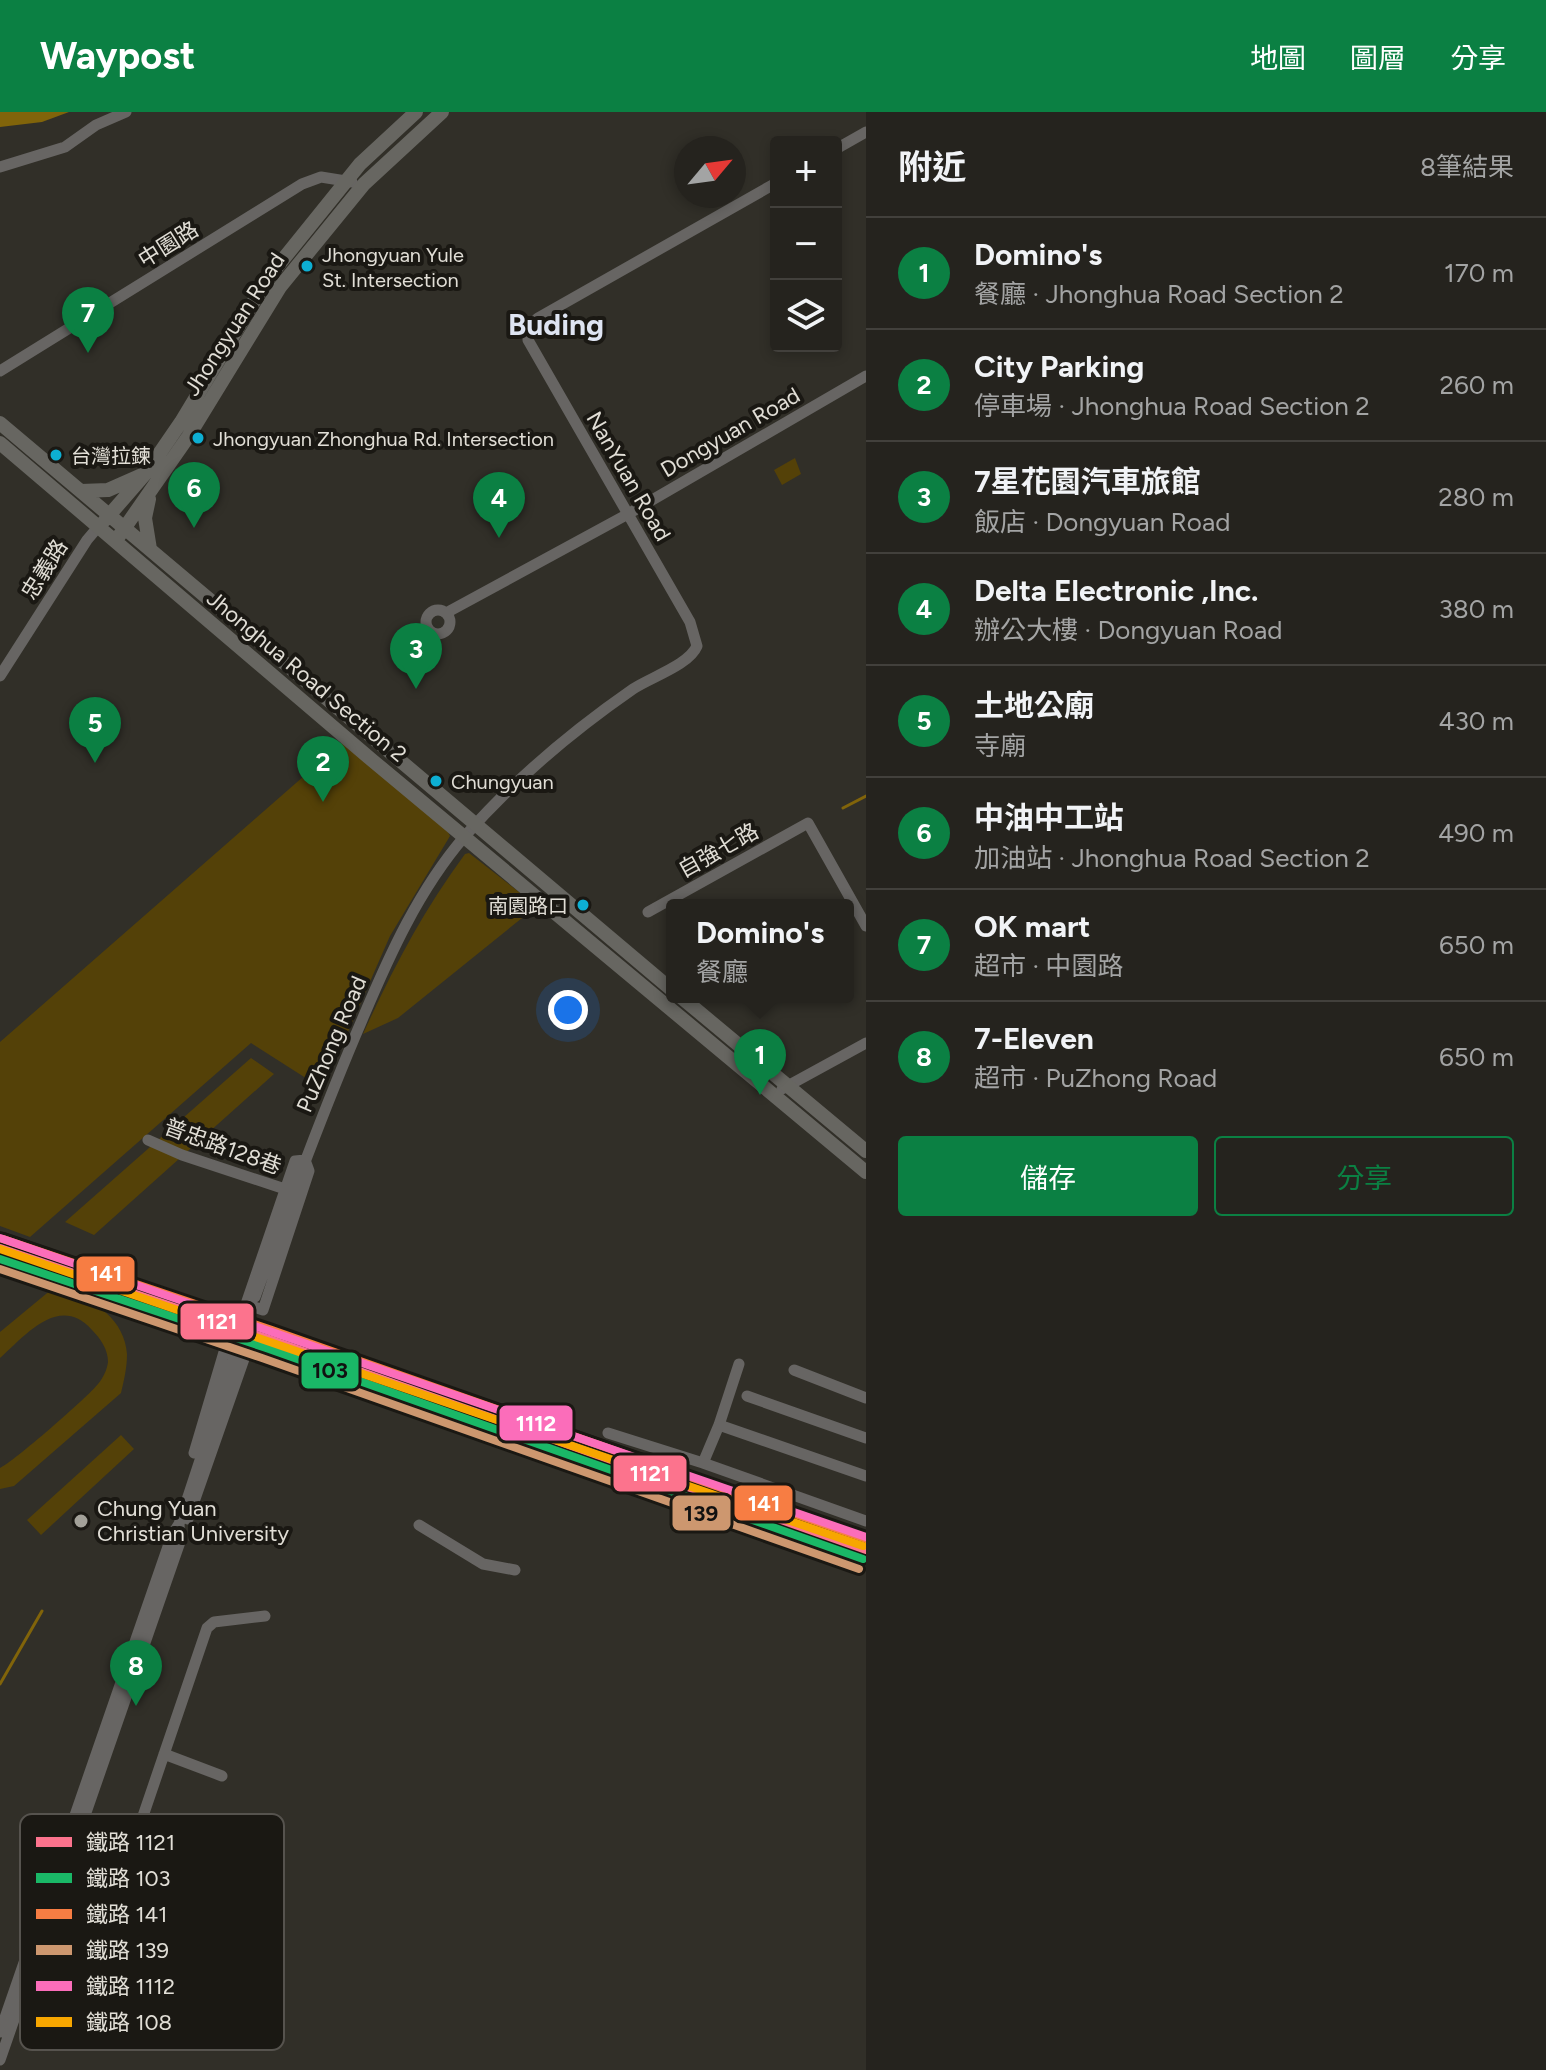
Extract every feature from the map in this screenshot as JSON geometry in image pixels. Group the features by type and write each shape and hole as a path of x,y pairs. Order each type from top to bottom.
{"main road":[{"name":"Jhongyuan Road","path":"98,527 146,473 181,422 268,278 360,164 416,112"},
{"name":"Jhongyuan Road","path":"115,540 188,437 280,287 364,184 442,112"},
{"name":"Jhonghua Road Section 2","path":"0,423 666,985"},
{"name":"Jhonghua Road Section 2","path":"0,443 464,837 866,1172"},
{"path":"81,491 108,490 146,473"},
{"path":"150,550 145,518 151,489"},
{"path":"688,1003 866,1151"}],"street":[{"path":"0,167 65,147 96,125 126,112"},
{"path":"842,146 866,132"},
{"name":"中園路","path":"0,371 302,184 321,177 364,184"},
{"name":"NanYuan Road","path":"477,824 540,760 577,729 639,686 688,658 696,650 698,640 528,340 528,328 538,318 770,186"},
{"name":"Dongyuan Road","path":"446,613 628,514 866,376"},
{"name":"忠義路","path":"0,676 98,527"},
{"name":"自強七路","path":"671,899 808,823 851,899"},
{"name":"PuZhong Road","path":"255,1297 305,1160 383,970 437,873 477,824"},
{"name":"自強七路","path":"648,912 666,902"},
{"name":"自強七路","path":"854,905 866,926"},
{"path":"773,1093 866,1043"},
{"name":"普忠路128巷","path":"148,1140 182,1155 285,1189"},
{"path":"305,1160 309,1171 263,1310 246,1304 285,1189 295,1161 305,1160"},
{"path":"78,1814 176,1538 244,1359 224,1352 176,1538 83,1814"},
{"path":"176,1538 232,1363"},
{"path":"703,1463 739,1364"},
{"path":"794,1370 866,1398"},
{"path":"747,1396 866,1438"},
{"path":"719,1425 866,1476"},
{"path":"608,1433 866,1521"},
{"path":"419,1525 483,1564 515,1570"},
{"path":"144,1814 207,1628 214,1622 265,1616"},
{"path":"164,1754 222,1776"},
{"path":"0,2032 20,1976"},
{"path":"0,2060 20,2001"}],"shaded area":[{"path":"0,112 69,112 42,122 0,127"},
{"path":"795,458 801,474 782,485 774,470"},
{"path":"344,741 450,836 390,936 323,1089 251,1043 30,1237 0,1226 0,1042"},
{"path":"469,853 537,906 398,1018 363,1034 422,919 450,875"},
{"path":"251,1058 274,1074 94,1235 65,1222"},
{"path":"52,1289 61,1297 73,1297 95,1305 114,1320 125,1342 127,1354 121,1393 14,1486 0,1489 0,1468 81,1401 98,1384 107,1368 107,1353 98,1337 80,1320 67,1316 43,1322 0,1358 0,1332"},
{"path":"121,1435 134,1449 41,1535 27,1520"}],"waterway":[{"path":"843,808 866,796"},
{"path":"0,1264 22,1272 34,1272 37,1267"},
{"path":"0,1684 42,1611"}],"tunnel":[{"path":"232,1362 255,1300"}],"rail line":[{"name":"1112","path":"0,1238 866,1537"},
{"name":"141","path":"3,1239 866,1539"},
{"name":"1121","path":"0,1248 269,1339 866,1550"},
{"name":"108","path":"0,1249 863,1546"},
{"name":"103","path":"0,1259 266,1348 863,1559"},
{"name":"139","path":"0,1269 859,1569"}],"place":[{"name":"Jhongyuan Yule St. Intersection","path":"307,266"},
{"name":"OK mart","path":"88,353"},
{"name":"Jhongyuan Zhonghua Rd. Intersection","path":"198,438"},
{"name":"台灣拉鍊","path":"56,455"},
{"name":"中油中工站","path":"194,528"},
{"name":"Delta Electronic ,Inc.","path":"499,538"},
{"name":"7星花園汽車旅館","path":"416,689"},
{"name":"土地公廟","path":"95,763"},
{"name":"Chungyuan","path":"436,781"},
{"name":"City Parking","path":"323,802"},
{"name":"南園路口","path":"583,905"},
{"name":"Domino's","path":"760,1095"},
{"name":"Chung Yuan Christian University","path":"81,1521"},
{"name":"7-Eleven","path":"136,1706"}],"district":[{"name":"Buding","path":"556,325"}]}
